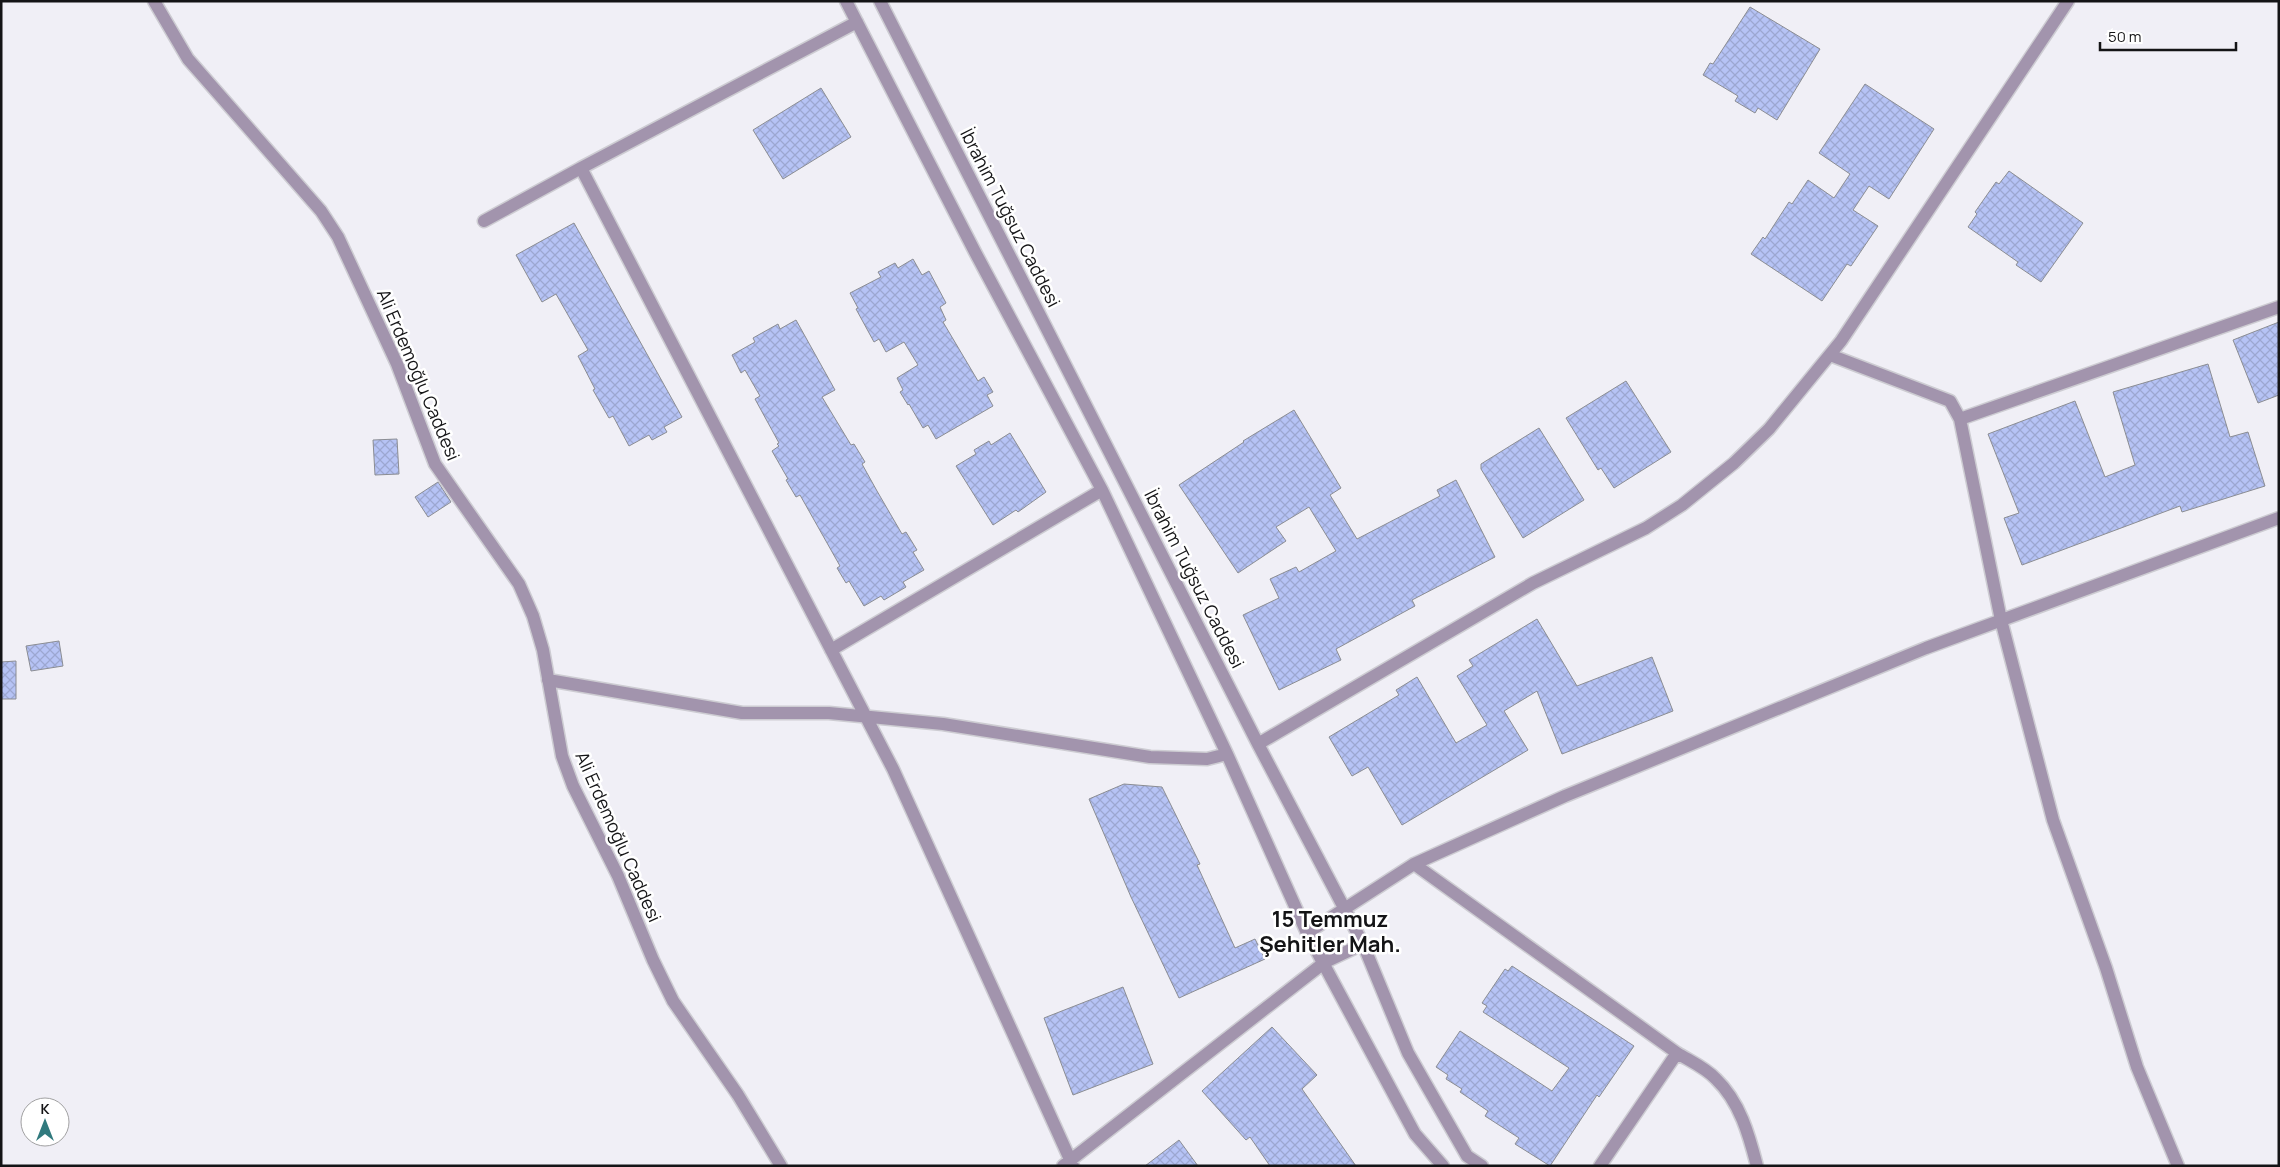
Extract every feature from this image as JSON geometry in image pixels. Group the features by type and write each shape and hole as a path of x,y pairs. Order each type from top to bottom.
{"street":[{"name":"Ali Erdemoğlu Caddesi","path":"154,1 188,59 321,211 338,236 397,364 435,464 519,584 533,616 543,650 562,756 573,786 618,876 653,960 673,1001 738,1096 781,1166"},
{"path":"846,1 975,252 1102,490 1227,754 1308,933 1415,1134 1442,1166"},
{"name":"İbrahim Tuğsuz Caddesi","path":"880,1 1258,744 1363,944 1408,1053 1467,1156 1482,1166"},
{"path":"1258,744 1533,583 1646,528 1682,505 1734,463 1769,429 1830,355 2068,1"},
{"path":"484,222 581,168 857,22"},
{"path":"581,168 893,769 1069,1164 1325,962 1363,944"},
{"path":"1960,419 2279,306"},
{"path":"1830,355 1950,401 1960,419 2001,620 2054,820 2106,968 2137,1067 2178,1166"},
{"path":"831,650 1102,490"},
{"path":"1308,933 1414,864 1583,789 1926,648 2279,518"},
{"path":"548,680 742,712 829,712 865,715 943,724 1150,757 1207,759 1227,754"},
{"path":"1414,864 1677,1053 1716,1078 1735,1103 1750,1135 1757,1166"},
{"path":"1600,1166 1677,1053"}],"building":[{"path":"1750,7 1820,49 1777,120 1758,108 1755,113 1735,101 1738,96 1703,75 1710,63 1713,64"},
{"path":"1865,84 1934,129 1889,199 1869,186 1853,210 1878,226 1851,266 1847,264 1822,301 1751,254 1763,237 1765,239 1789,202 1792,204 1808,180 1834,198 1850,174 1819,153"},
{"path":"821,88 851,137 783,179 753,130"},
{"path":"2009,171 2083,223 2041,282 2016,265 2018,262 1968,227 1977,214 1975,212 1996,182 1999,184"},
{"path":"574,223 682,417 664,427 667,432 652,440 649,435 629,446 613,416 609,418 593,390 595,389 578,356 588,350 556,294 542,302 516,255"},
{"path":"913,259 922,275 929,271 946,303 940,307 946,320 943,322 978,381 984,377 993,392 987,395 993,406 936,439 928,425 923,428 900,392 903,390 897,378 918,365 904,342 886,352 879,339 874,342 856,309 858,308 850,293 881,277 878,272 895,263 898,268"},
{"path":"796,320 835,390 822,397 851,445 854,444 865,462 862,464 902,534 906,532 917,550 913,552 924,570 903,582 906,587 884,600 881,596 864,606 849,581 846,583 837,568 840,566 800,495 796,497 786,480 788,479 772,451 779,446 777,444 779,443 755,399 760,396 745,370 741,373 732,355 755,342 753,338 778,324 780,329"},
{"path":"2279,322 2279,395 2258,403 2233,340"},
{"path":"2208,364 2230,437 2248,432 2265,486 2182,512 2180,506 2022,565 2004,518 2019,513 1988,434 2075,401 2105,477 2135,465 2113,392"},
{"path":"1626,381 1671,452 1614,488 1601,468 1598,470 1566,418"},
{"path":"1294,410 1341,488 1330,495 1357,539 1440,496 1437,490 1456,480 1495,557 1412,600 1415,606 1336,649 1341,660 1279,690 1243,615 1279,598 1270,579 1296,567 1299,572 1336,551 1309,507 1276,527 1286,541 1238,573 1179,485 1243,441"},
{"path":"1539,428 1584,500 1523,538 1481,469 1481,464"},
{"path":"1010,433 1046,492 1018,512 1016,510 993,525 956,466 976,454 974,450 989,441 991,445"},
{"path":"397,439 399,474 375,475 373,440"},
{"path":"438,482 451,502 428,517 415,497"},
{"path":"1537,619 1577,686 1652,657 1673,711 1562,754 1537,691 1504,711 1528,750 1402,825 1368,767 1352,776 1329,737 1399,695 1396,690 1417,677 1456,743 1487,725 1457,676 1473,666 1469,660"},
{"path":"59,641 63,666 31,671 26,646"},
{"path":"16,661 16,699 1,699 1,662"},
{"path":"1124,784 1162,787 1200,864 1197,865 1235,948 1255,939 1265,959 1179,998 1131,897 1089,799"},
{"path":"1512,966 1634,1046 1599,1097 1597,1095 1550,1166 1515,1144 1519,1138 1485,1116 1488,1111 1460,1092 1462,1089 1446,1079 1448,1075 1436,1067 1460,1031 1552,1091 1569,1068 1483,1012 1487,1006 1482,1003 1505,969 1508,971"},
{"path":"1123,987 1153,1064 1073,1095 1044,1018"},
{"path":"1272,1027 1317,1075 1302,1089 1356,1166 1270,1166 1250,1137 1246,1140 1202,1091"},
{"path":"1179,1140 1198,1166 1145,1166"}],"district":[{"name":"15 Temmuz Şehitler Mah.","path":"1330,932"}]}
